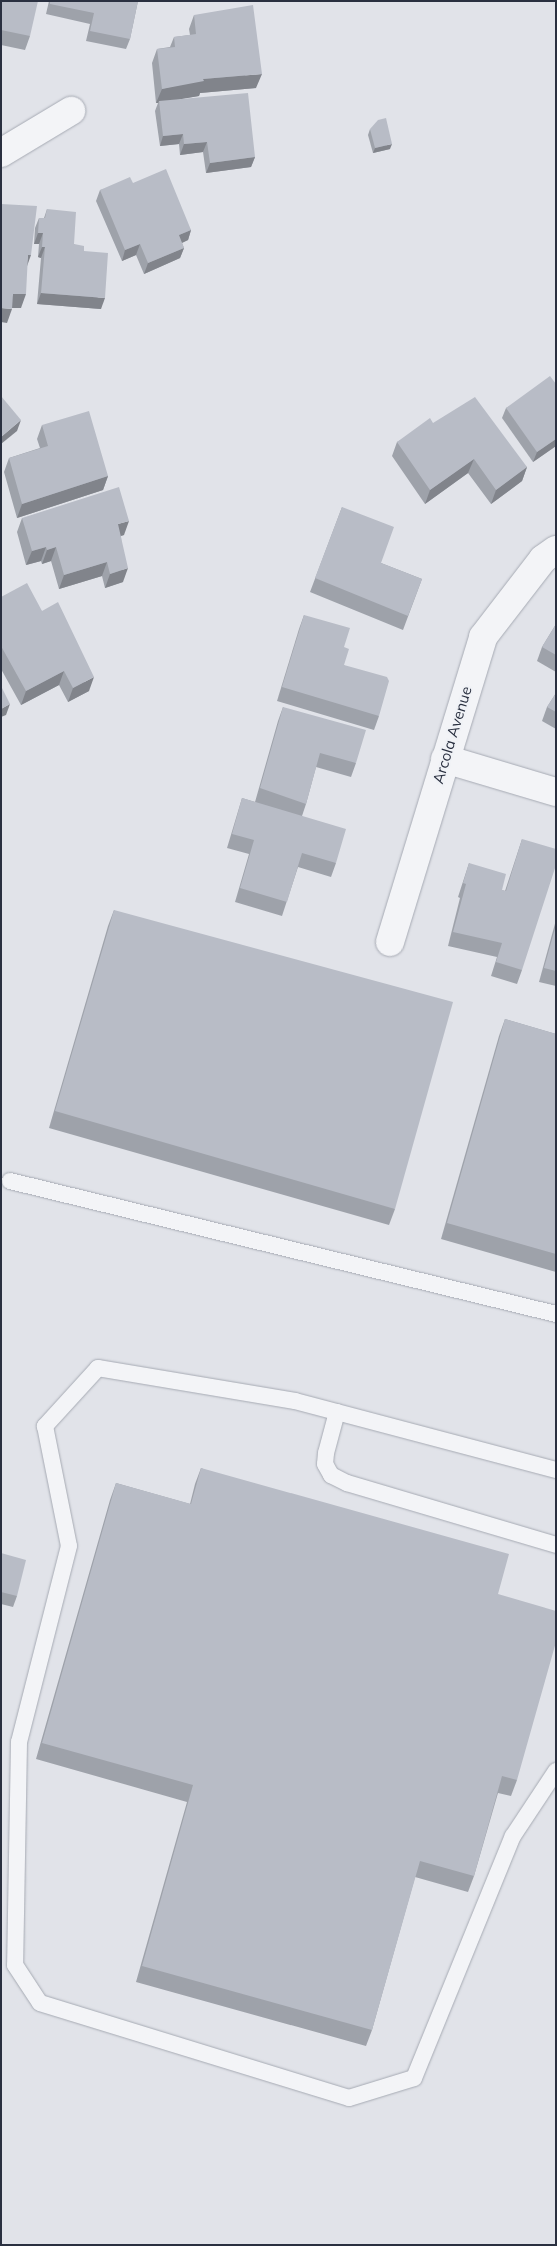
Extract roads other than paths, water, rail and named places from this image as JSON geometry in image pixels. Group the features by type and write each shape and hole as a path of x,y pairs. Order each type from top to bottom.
{"street":[{"path":"1,154 71,111"},
{"name":"Arcola Avenue","path":"390,942 483,637 543,558 556,550"},
{"path":"445,759 556,792"}],"lane":[{"path":"10,1181 556,1314"},
{"path":"556,1470 295,1401 98,1368 46,1426 69,1546 19,1742 15,1965 40,2003 349,2098 414,2078 513,1836 556,1771"},
{"path":"337,1412 326,1453 325,1464 331,1476 346,1483 556,1545"}]}
